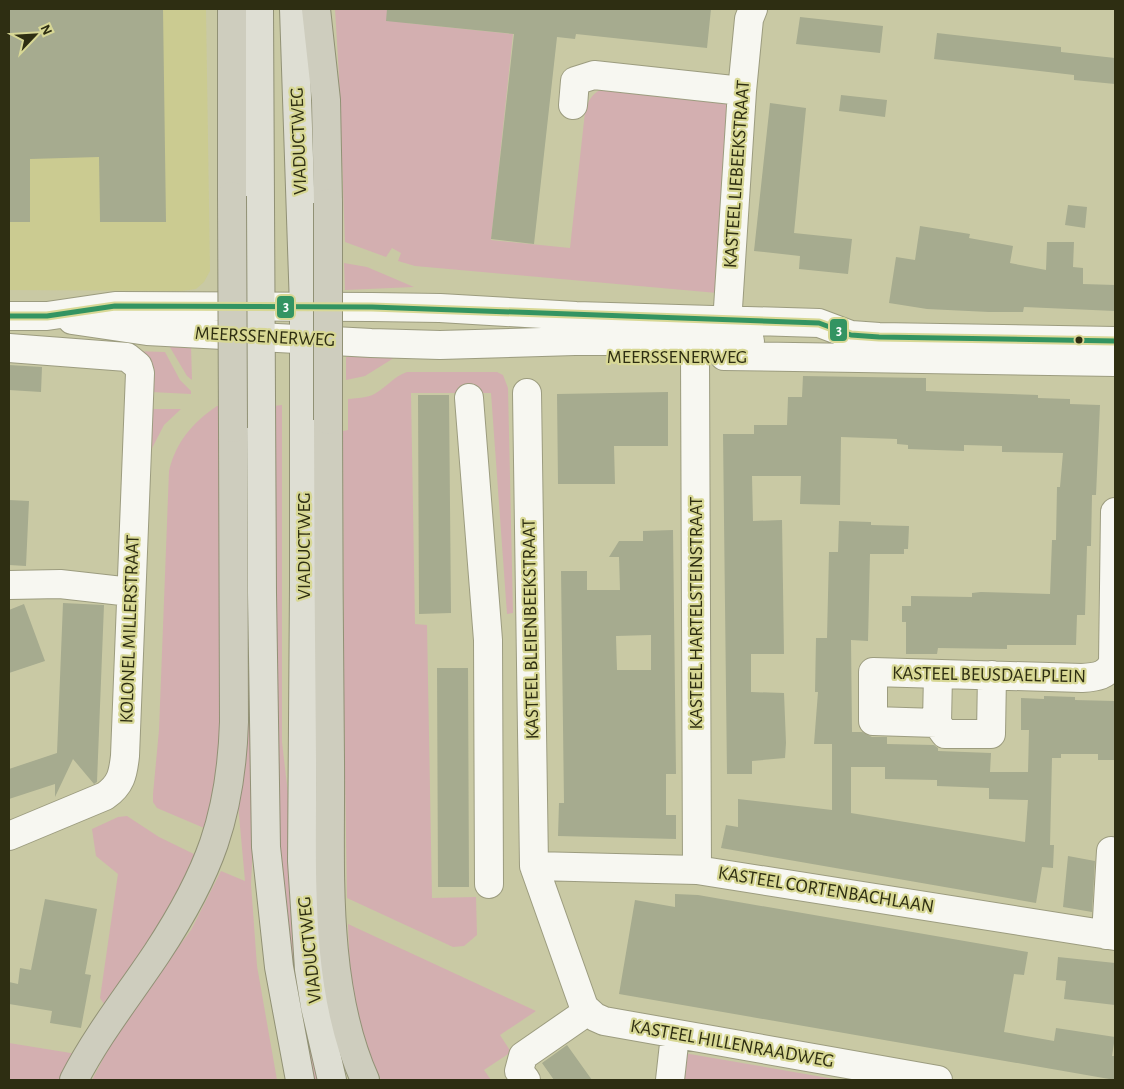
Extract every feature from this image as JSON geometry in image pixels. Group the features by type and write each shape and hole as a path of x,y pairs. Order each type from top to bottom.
{"highway":[{"path":"74,1080 102,1032 157,953 195,890 216,841 226,808 233,760 234,722 232,9"},
{"path":"316,9 326,100 328,203 332,904 341,1003 347,1032 366,1080"}],"main road":[{"name":"VIADUCTWEG","path":"259,9 266,847 280,976 300,1080"},
{"name":"VIADUCTWEG","path":"294,9 304,307 302,861 309,969 315,1006 332,1080"}],"street":[{"name":"KASTEEL LIEBEEKSTRAAT","path":"726,331 742,91 749,19 753,9"},
{"path":"573,105 575,81 594,75 742,91"},
{"name":"MEERSSENERWEG","path":"9,316 47,316 115,306 440,308 726,331 820,341 851,335 1115,342"},
{"name":"MEERSSENERWEG","path":"47,316 147,331 440,345 575,341 726,331"},
{"name":"MEERSSENERWEG","path":"575,341 589,357 934,358 1115,362"},
{"name":"KOLONEL MILLERSTRAAT","path":"9,348 127,357 138,366 140,373 125,756 122,779 118,786 105,796 9,836"},
{"name":"KASTEEL HARTELSTEINSTRAAT","path":"695,356 697,870"},
{"name":"KASTEEL BLEIENBEEKSTRAAT","path":"527,393 534,866"},
{"path":"469,398 488,640 489,884"},
{"name":"KASTEEL BEUSDAELPLEIN","path":"936,723 873,721 873,672 1095,678 1110,669 1112,662 1115,512"},
{"path":"9,586 60,584 131,592"},
{"path":"488,640 530,639"},
{"path":"938,674 936,723 945,734 991,734 992,675"},
{"path":"1111,851 1111,936"},
{"path":"526,1080 519,1071 523,1056 588,1011 581,1001 534,866"},
{"name":"KASTEEL CORTENBACHLAAN","path":"534,866 697,870 1111,936"},
{"name":"KASTEEL HILLENRAADWEG","path":"588,1011 600,1020 675,1035 813,1070 938,1080"},
{"path":"670,1080 675,1035"}],"shaded area":[{"path":"9,9 206,9 210,271 204,282 196,289 182,291 9,290"},
{"path":"335,9 408,9 406,23 513,34 491,240 570,248 585,112 590,99 598,91 607,87 724,102 729,108 717,293 415,266 398,261 401,253 392,248 386,257 345,242"},
{"path":"344,263 367,267 414,287 345,290"},
{"path":"168,344 191,346 192,380 187,376"},
{"path":"132,351 165,352 180,380 191,391 191,394 151,392"},
{"path":"372,354 397,356 365,376 346,380 346,357"},
{"path":"407,372 497,372 503,375 508,388 513,613 507,614 491,393 411,393 415,624 427,625 432,898 476,897 477,935 464,946 453,947 347,898 343,431 348,430 348,399 373,395 398,376"},
{"path":"282,405 282,742 321,1080 311,1080 301,1034 276,836 273,406"},
{"path":"217,406 222,406 227,699 219,780 204,828 157,808 153,802 153,794 159,730 169,471 176,451 186,434 200,419"},
{"path":"150,409 181,409 164,425 148,456"},
{"path":"249,668 251,677 253,843 251,884 257,966 277,1080 92,1080 115,1036 191,930 221,871 245,881 238,804"},
{"path":"127,816 159,837 198,856 192,876 106,1007 100,998 118,874 96,856 92,829 118,817"},
{"path":"348,924 536,1011 500,1035 511,1052 484,1070 491,1080 381,1080 365,1041 356,1004 350,966"},
{"path":"9,1043 83,1055 67,1080 9,1080"},
{"path":"678,1052 840,1080 674,1080"}],"building":[{"path":"9,9 163,9 166,222 100,222 99,157 30,159 30,222 9,222"},
{"path":"387,9 711,9 707,48 576,34 575,39 557,37 534,244 491,239 514,34 386,21"},
{"path":"800,17 883,26 880,53 796,44"},
{"path":"937,33 1061,47 1061,52 1115,58 1115,84 1074,80 1074,75 934,59"},
{"path":"841,95 887,100 885,117 839,111"},
{"path":"770,103 806,108 794,233 852,239 848,274 799,269 800,256 754,251"},
{"path":"1068,205 1087,207 1085,228 1065,225"},
{"path":"920,226 970,234 969,238 1013,246 1010,263 1046,270 1047,242 1074,242 1073,267 1083,268 1083,284 1115,285 1115,311 1024,307 1023,312 989,312 927,309 889,303 896,257 915,260"},
{"path":"9,365 42,367 41,392 9,390"},
{"path":"803,376 926,378 926,391 1038,395 1038,398 1070,399 1070,404 1100,405 1096,495 1092,495 1091,546 1087,546 1085,615 1077,615 1076,645 1007,645 1007,649 938,648 937,654 906,654 906,622 902,622 902,606 911,606 911,596 972,597 972,593 981,592 1050,594 1052,540 1056,540 1057,487 1060,487 1063,453 1002,452 1002,446 964,445 964,451 908,449 908,445 897,444 897,439 841,437 840,505 800,504 801,476 752,476 753,521 782,520 784,654 751,654 751,692 784,693 785,758 752,761 752,774 727,774 723,434 754,434 754,425 787,425 788,397 802,397"},
{"path":"668,392 668,446 614,446 615,484 558,484 557,394"},
{"path":"418,395 449,395 451,613 419,614"},
{"path":"9,500 29,501 26,566 9,565"},
{"path":"839,521 871,522 871,525 909,526 908,549 904,549 904,554 870,554 868,641 851,640 852,732 862,732 872,737 887,737 887,744 934,745 938,748 938,751 991,753 990,772 1028,772 1029,730 1021,730 1021,698 1044,699 1044,696 1075,697 1075,700 1114,701 1115,760 1098,760 1098,754 1061,754 1061,758 1052,758 1050,845 1054,845 1053,868 1042,867 1036,903 721,848 726,825 738,827 738,799 832,810 832,744 814,744 818,692 815,692 816,638 827,638 829,552 838,552","holes":["851,767 885,767 885,779 937,780 937,786 989,788 989,799 1028,800 1025,842 851,813"]},
{"path":"673,530 676,774 666,774 666,815 676,815 676,839 558,836 559,803 564,803 561,571 587,571 587,590 620,590 619,557 609,557 619,541 643,541 643,531","holes":["651,635 651,670 617,670 616,636"]},
{"path":"63,603 104,605 97,782 94,784 73,759 55,797 55,784 9,799 9,769 57,753"},
{"path":"24,604 45,661 9,673 9,610"},
{"path":"437,668 468,668 469,887 438,887"},
{"path":"1068,856 1095,861 1092,912 1063,907"},
{"path":"675,894 698,895 1028,952 1024,975 1014,974 1004,1032 1054,1041 1056,1028 1115,1037 1112,1056 1115,1056 1115,1080 619,994 635,900 675,907"},
{"path":"45,899 97,909 85,974 91,975 81,1028 50,1023 52,1011 9,1004 9,982 18,984 20,968 31,970"},
{"path":"1058,957 1115,963 1115,1005 1064,999 1066,981 1056,980"},
{"path":"567,1045 592,1080 554,1080 542,1063"}],"transit line":[{"name":"3","path":"9,316 47,316 115,306 372,307 819,323 851,335 879,337 1115,341"}]}
